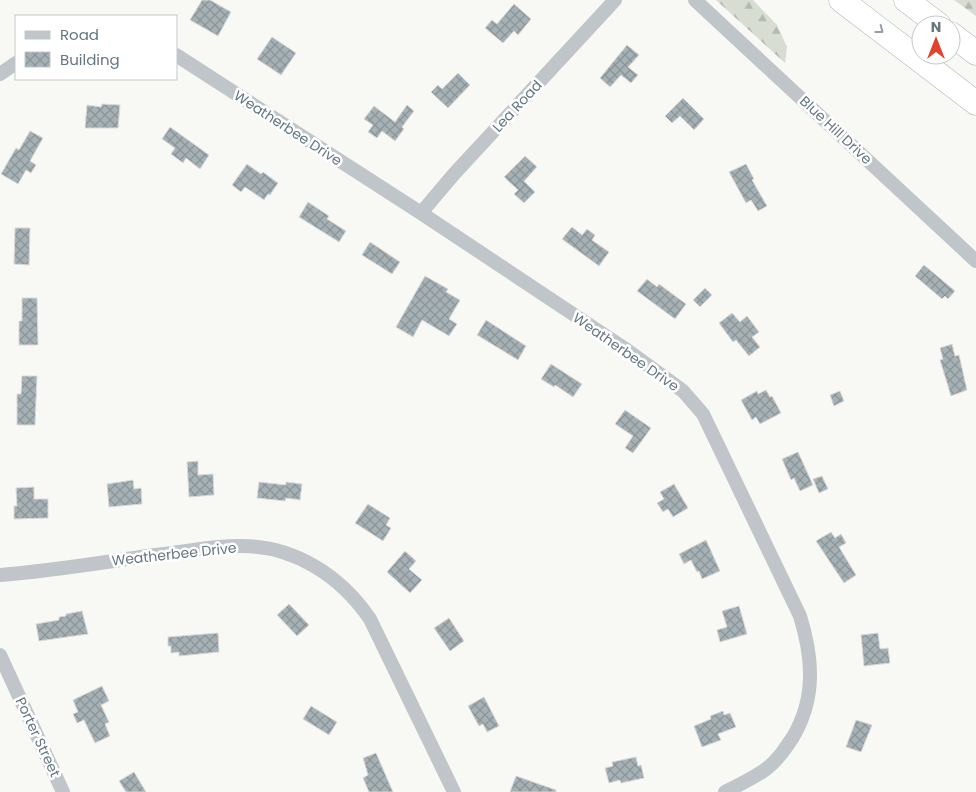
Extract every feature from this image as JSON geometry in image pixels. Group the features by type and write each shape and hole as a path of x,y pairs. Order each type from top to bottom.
{"highway":[{"path":"841,0 976,103"},
{"path":"906,0 926,15"},
{"path":"961,42 976,53"}],"street":[{"name":"Lea Road","path":"420,213 615,0"},
{"name":"Blue Hill Drive","path":"695,0 976,261"},
{"name":"Weatherbee Drive","path":"178,57 420,213 624,348 683,392 703,414 800,616 808,640 811,668 806,709 798,728 784,750 766,769 735,790"},
{"path":"0,74 15,64"},
{"name":"Weatherbee Drive","path":"0,575 240,546 275,550 316,566 341,584 370,619 454,792"},
{"name":"Porter Street","path":"0,655 63,792"}],"green space":[{"path":"716,0 753,0 777,25 787,47 785,63"},
{"path":"954,0 976,0 976,16"}],"building":[{"path":"202,0 210,0 231,12 218,36 190,20"},
{"path":"514,4 531,19 518,35 514,31 503,43 485,28 492,20 497,24"},
{"path":"272,37 296,53 281,75 257,59"},
{"path":"627,45 639,55 628,67 638,75 631,83 621,75 610,87 600,78"},
{"path":"458,73 470,85 448,108 431,92 438,85 442,89"},
{"path":"683,98 704,119 694,130 680,116 672,123 665,116"},
{"path":"102,104 120,105 118,128 85,128 87,105 101,107"},
{"path":"407,105 414,111 402,127 404,129 395,141 382,131 377,138 368,132 373,125 364,119 374,106 395,122"},
{"path":"170,127 209,155 200,169 186,158 183,163 171,154 175,148 162,139"},
{"path":"30,131 43,138 30,161 36,165 31,173 26,170 18,184 1,174 16,148 19,150"},
{"path":"525,156 537,167 524,181 535,192 524,203 514,194 518,190 504,177"},
{"path":"247,164 261,174 263,172 278,183 264,200 245,187 241,192 232,185"},
{"path":"746,164 754,179 752,180 767,206 758,211 751,200 746,203 729,172"},
{"path":"308,202 329,216 327,219 346,231 339,242 299,217"},
{"path":"572,227 582,235 587,229 595,235 592,240 609,252 599,266 562,239"},
{"path":"15,228 30,228 29,265 14,264"},
{"path":"370,242 400,262 392,274 362,255"},
{"path":"924,265 955,291 948,299 945,296 942,299 915,276"},
{"path":"425,276 448,289 446,292 460,300 449,319 457,324 449,336 422,320 413,337 396,327"},
{"path":"647,279 657,287 659,284 686,304 675,319 637,291"},
{"path":"705,288 712,295 700,307 693,300"},
{"path":"22,298 37,298 38,345 19,345 19,321 22,321"},
{"path":"732,313 740,322 747,316 759,332 752,337 760,347 749,356 736,340 733,342 719,323"},
{"path":"486,320 526,346 518,360 477,335"},
{"path":"952,344 955,356 959,355 967,390 951,396 940,360 943,359 940,348"},
{"path":"551,364 582,384 573,397 555,385 554,387 541,379"},
{"path":"22,376 37,376 35,425 17,425 17,394 21,394"},
{"path":"766,390 770,397 772,396 781,413 760,424 756,417 752,420 741,400 757,391 758,394"},
{"path":"840,391 844,401 834,406 830,395"},
{"path":"625,410 651,428 633,453 625,448 633,436 615,424"},
{"path":"798,452 813,485 800,491 794,478 791,480 782,459"},
{"path":"198,461 198,475 213,474 214,495 189,497 187,462"},
{"path":"822,476 828,489 819,493 813,479"},
{"path":"133,480 134,489 141,488 142,504 109,507 107,484"},
{"path":"259,482 286,485 286,482 302,484 300,500 286,498 285,501 257,498"},
{"path":"674,484 688,508 673,517 668,509 663,512 657,503 664,499 660,492"},
{"path":"34,487 34,499 48,499 48,518 14,519 14,506 17,506 16,488"},
{"path":"368,504 390,518 386,525 391,528 383,541 355,523"},
{"path":"831,532 835,538 841,534 846,543 839,547 856,575 844,583 816,541"},
{"path":"706,540 720,571 702,579 691,560 684,564 679,554"},
{"path":"405,551 416,561 409,569 422,580 410,593 387,572"},
{"path":"289,604 309,625 297,636 277,615"},
{"path":"739,606 747,634 720,642 717,630 727,627 722,611"},
{"path":"82,611 88,634 39,641 36,624 59,620 59,617 66,616 66,614"},
{"path":"449,618 464,641 450,651 434,628"},
{"path":"218,633 219,652 179,656 179,652 171,653 171,646 168,646 168,637"},
{"path":"878,633 880,649 888,648 890,663 864,666 861,635"},
{"path":"102,686 109,701 101,705 109,722 105,724 110,736 95,743 84,720 77,723 73,714 78,712 73,700"},
{"path":"484,697 499,726 487,732 483,724 479,726 468,706"},
{"path":"311,706 337,722 329,735 303,719"},
{"path":"723,711 724,715 730,713 736,727 718,734 721,740 702,747 694,726 711,719 710,716"},
{"path":"856,720 872,725 861,752 846,747"},
{"path":"376,753 393,792 369,792 363,778 368,775 363,758"},
{"path":"636,757 638,766 641,765 644,778 621,783 620,780 609,783 605,768 613,766 612,762"},
{"path":"134,772 146,792 126,792 119,781"},
{"path":"516,776 556,790 556,792 510,792"}]}
